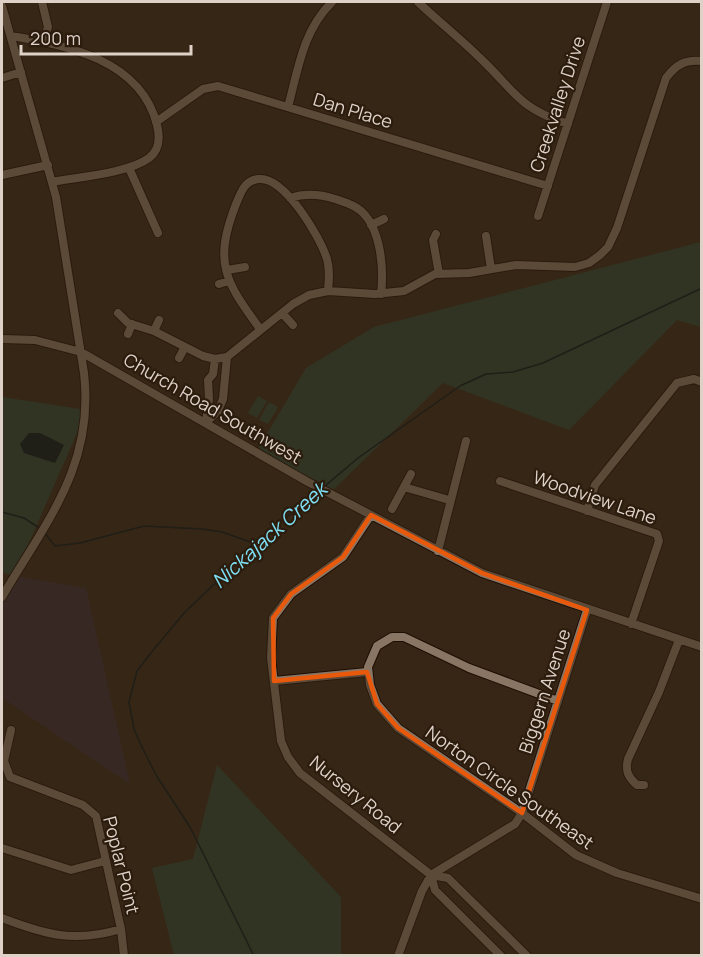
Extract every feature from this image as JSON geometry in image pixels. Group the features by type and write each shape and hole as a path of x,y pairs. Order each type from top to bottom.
{"street":[{"path":"42,2 48,27 44,41"},
{"path":"288,107 306,40 316,20 332,2"},
{"path":"418,2 482,59 529,108 541,116 568,124"},
{"name":"Creekvalley Drive","path":"538,216 607,2"},
{"path":"2,6 52,182 86,394 83,436 71,478 49,520 2,595"},
{"path":"10,36 44,41 85,54 121,72 142,94 156,122 158,148 150,158 129,168 52,182"},
{"path":"118,313 132,324 154,331 215,359 227,357 301,298 328,291 381,294 404,291 428,276 439,274 469,273 516,265 575,267 589,262 608,247 617,228 666,78 678,65 686,61 702,61"},
{"path":"2,78 21,72"},
{"name":"Dan Place","path":"156,122 204,89 218,86 548,186"},
{"path":"2,175 48,165"},
{"path":"129,168 159,233"},
{"path":"260,329 238,300 229,281 225,238 245,185 253,180 271,181 290,198 324,252 329,271 328,291"},
{"path":"290,198 317,195 352,205 363,213 371,225 383,269 381,294"},
{"path":"371,225 384,219"},
{"path":"436,234 434,240 439,274"},
{"path":"486,236 491,269"},
{"path":"227,270 245,267"},
{"path":"219,284 229,281"},
{"path":"282,313 293,325"},
{"path":"154,331 159,320"},
{"path":"128,334 132,324"},
{"name":"Church Road Southwest","path":"2,339 35,340 81,352 308,482 482,573 702,647"},
{"path":"179,358 185,347"},
{"path":"206,423 221,405 227,357"},
{"path":"206,423 209,399 208,380 213,374 215,359"},
{"path":"213,374 226,378"},
{"path":"587,511 595,485 669,396 677,383 693,380 702,382"},
{"path":"438,551 449,500 466,441"},
{"path":"392,509 411,474"},
{"name":"Woodview Lane","path":"500,481 652,532 660,537 631,624"},
{"path":"404,487 449,500"},
{"name":"Nursery Road","path":"371,515 343,557 291,594 273,618 271,646 281,741 288,757 300,773 431,875"},
{"name":"Biggern Avenue","path":"431,875 515,824 522,813 587,610"},
{"path":"274,681 367,672 371,655 377,646 392,637 404,638 469,668 558,701"},
{"path":"644,785 637,785 629,778 626,768 628,759 659,692 679,640"},
{"name":"Norton Circle Southeast","path":"367,672 377,704 398,728 588,861 702,900"},
{"name":"Poplar Point","path":"11,730 4,761 10,777 83,805 96,816 121,929 124,956"},
{"path":"2,848 71,870 105,861"},
{"path":"399,956 422,891 431,875"},
{"path":"431,875 435,890 501,956"},
{"path":"431,875 448,878 527,956"},
{"path":"2,918 60,937 95,937 121,929"}],"highlighted area":[{"path":"371,515 482,573 587,610 522,813 398,728 377,704 367,672 274,681 273,618 291,594 343,557"}],"shaded area":[{"path":"29,433 40,433 64,445 55,463 24,453 20,444"},
{"path":"10,575 86,588 130,784 2,698 2,596"}],"green space":[{"path":"701,242 701,327 677,320 569,430 443,383 330,493 255,454 306,368 374,327"},
{"path":"258,396 267,401 257,418 248,413"},
{"path":"2,397 87,410 18,568 10,575 2,572"},
{"path":"269,402 278,407 268,424 259,420"},
{"path":"217,765 341,897 341,955 174,955 152,868 193,859"}],"waterway":[{"name":"Nickajack Creek","path":"325,486 358,458 460,386 486,374 513,372 543,363 702,288"},
{"name":"Nickajack Creek","path":"254,956 190,827 156,775 141,745 134,729 129,702 137,671 185,612 244,556 252,545 319,491"},
{"path":"2,512 24,518 41,529"},
{"path":"44,532 55,546 80,543 144,526 222,532 253,543"}]}
